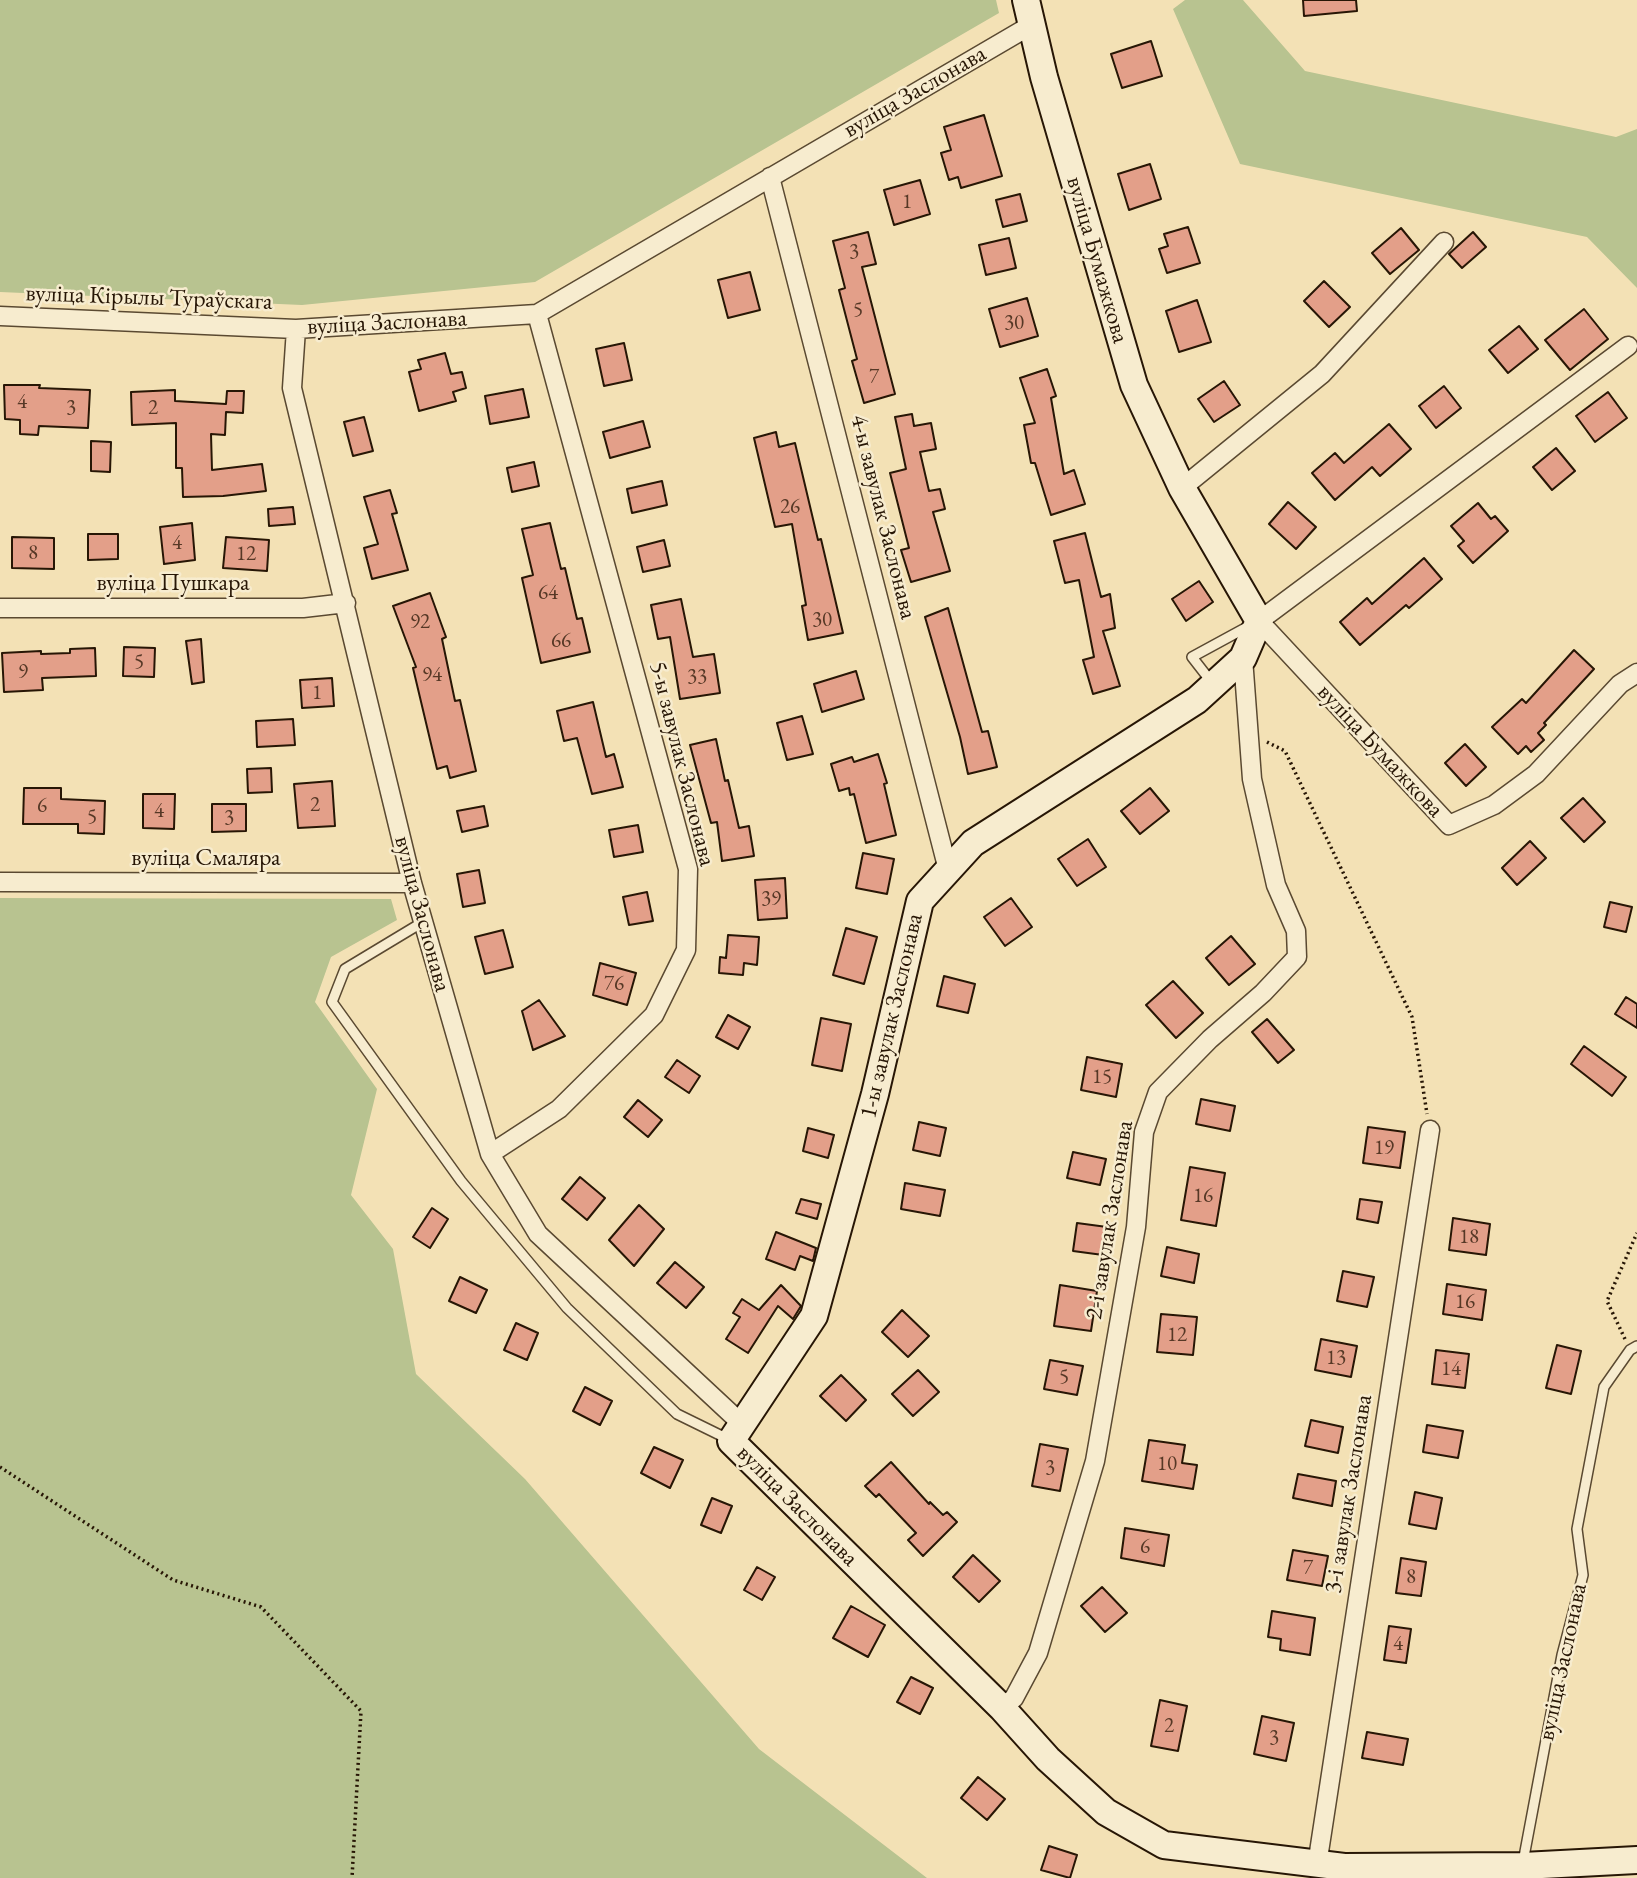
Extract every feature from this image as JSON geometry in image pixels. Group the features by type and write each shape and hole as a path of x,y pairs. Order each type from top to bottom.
{"street":[{"name":"вуліца Заслонава","path":"1029,12 770,177 537,314 296,328 292,388 412,883 489,1154 538,1234 737,1432 1048,1759 1107,1812 1164,1845 1317,1865 1343,1872 1522,1872 1637,1860"},
{"name":"вуліца Бумажкова","path":"1029,12 1044,77 1133,385 1182,488 1259,621 1448,825 1494,805 1536,774 1620,684 1637,673"},
{"name":"4-ы завулак Заслонава","path":"770,177 948,870"},
{"path":"1182,488 1322,374 1444,242"},
{"name":"5-ы завулак Заслонава","path":"489,1154 559,1109 654,1014 686,950 688,869 537,314"},
{"name":"вуліца Кірылы Тураўскага","path":"0,316 296,328"},
{"path":"1259,621 1628,346"},
{"name":"вуліца Пушкара","path":"0,608 303,608 346,603"},
{"name":"1-ы завулак Заслонава","path":"737,1432 814,1316 875,1094 920,901 973,843 1197,700 1243,658 1259,621"},
{"name":"2-і завулак Заслонава","path":"1002,1708 1014,1698 1038,1653 1095,1461 1136,1227 1144,1132 1158,1093 1210,1039 1263,993 1297,957 1296,931 1276,885 1252,779 1243,658"},
{"name":"вуліца Смаляра","path":"0,881 412,883"},
{"name":"3-і завулак Заслонава","path":"1317,1865 1430,1130"}],"lane":[{"path":"1214,685 1192,657 1259,621"},
{"path":"423,922 345,970 332,1002 461,1181 567,1308 677,1414 737,1432"},
{"name":"вуліца Заслонава","path":"1522,1872 1562,1655 1583,1575 1577,1529 1604,1387 1633,1348"}],"path":[{"path":"1250,733 1284,751 1412,1017 1430,1130"},
{"path":"1633,1348 1607,1301 1637,1233"},
{"path":"0,1467 173,1580 261,1607 361,1711 352,1878"}],"green space":[{"path":"0,0 996,0 999,13 535,282 302,305 0,292"},
{"path":"1185,0 1243,0 1305,71 1616,137 1637,129 1637,288 1587,237 1240,164 1173,9"},
{"path":"0,898 391,899 397,920 331,957 315,1002 377,1089 351,1195 393,1249 416,1374 525,1479 759,1749 927,1878 0,1878"}],"building":[{"path":"1303,0 1356,0 1357,11 1304,16"},
{"path":"1151,41 1162,76 1122,88 1111,54"},
{"path":"984,115 1002,176 961,188 958,177 949,180 941,153 951,150 944,127"},
{"path":"1150,164 1161,199 1129,210 1118,174"},
{"path":"920,180 930,214 894,225 884,190"},
{"path":"1020,194 1027,221 1003,227 996,200"},
{"path":"1188,227 1200,263 1167,273 1159,249 1168,246 1164,234"},
{"path":"1401,228 1419,250 1390,274 1372,253"},
{"path":"868,232 876,264 862,267 895,394 864,403 852,361 857,359 839,290 845,288 833,241"},
{"path":"1473,232 1486,247 1462,268 1449,254"},
{"path":"1009,238 1016,268 986,275 979,245"},
{"path":"750,272 760,310 728,318 718,280"},
{"path":"1324,281 1350,307 1329,327 1304,301"},
{"path":"1027,298 1038,336 1000,347 989,309"},
{"path":"1197,300 1211,342 1179,352 1166,311"},
{"path":"1584,309 1608,339 1570,370 1545,340"},
{"path":"1519,326 1538,349 1508,373 1489,350"},
{"path":"624,343 632,380 604,386 596,349"},
{"path":"445,353 451,374 462,372 466,388 453,392 456,401 419,411 409,372 421,369 418,360"},
{"path":"1047,369 1056,396 1051,398 1064,474 1074,470 1085,504 1051,515 1035,463 1031,463 1024,425 1035,423 1020,378"},
{"path":"1224,381 1240,405 1214,422 1198,399"},
{"path":"4,385 90,390 88,428 39,426 38,435 20,434 20,420 5,419"},
{"path":"1444,386 1461,408 1436,428 1419,406"},
{"path":"523,389 529,417 490,424 485,396"},
{"path":"175,390 175,401 226,404 227,391 244,391 243,413 226,412 225,435 211,434 212,470 262,464 266,491 183,497 182,468 176,468 176,423 132,425 131,392"},
{"path":"1608,392 1627,418 1595,442 1576,416"},
{"path":"912,414 914,426 931,423 936,449 920,452 929,491 940,489 945,509 933,512 950,571 911,582 901,550 909,548 890,473 906,469 895,417"},
{"path":"364,417 373,451 353,456 344,422"},
{"path":"643,421 650,447 610,458 603,432"},
{"path":"1389,424 1411,449 1380,476 1372,467 1335,500 1312,473 1335,453 1344,463"},
{"path":"776,432 779,447 795,443 843,633 808,640 802,606 806,605 792,524 775,527 754,438"},
{"path":"91,441 111,442 110,472 91,471"},
{"path":"1556,448 1575,471 1552,490 1533,467"},
{"path":"534,462 539,486 512,492 507,468"},
{"path":"662,481 667,505 632,513 627,489"},
{"path":"390,490 397,513 392,514 408,570 372,579 364,548 378,544 364,497"},
{"path":"1288,502 1316,527 1296,549 1269,524"},
{"path":"1478,503 1491,519 1495,516 1508,531 1473,563 1458,546 1464,541 1451,526"},
{"path":"293,507 295,524 269,526 268,509"},
{"path":"192,523 195,560 164,564 160,527"},
{"path":"550,523 561,569 565,568 577,619 582,618 590,652 541,663 522,578 533,575 522,529"},
{"path":"1085,533 1101,597 1110,594 1115,628 1103,631 1120,686 1093,694 1083,660 1094,657 1079,580 1065,583 1054,541"},
{"path":"88,534 118,534 118,559 88,560"},
{"path":"12,537 54,538 54,569 12,568"},
{"path":"226,537 269,540 267,571 223,568"},
{"path":"664,540 670,566 643,572 637,547"},
{"path":"1424,558 1442,579 1409,608 1406,605 1360,645 1340,622 1367,598 1372,604"},
{"path":"1199,581 1213,602 1186,621 1172,599"},
{"path":"430,593 446,637 442,639 455,701 460,700 476,771 450,778 447,766 437,769 413,668 416,667 393,606"},
{"path":"681,599 693,657 714,654 720,693 680,699 670,637 658,639 651,605"},
{"path":"948,608 982,732 988,731 997,767 968,774 925,617"},
{"path":"201,639 204,682 192,684 186,641"},
{"path":"124,647 155,648 154,677 123,676"},
{"path":"95,648 96,676 42,678 43,690 4,692 2,653 70,653 70,649"},
{"path":"1574,650 1594,669 1544,723 1546,725 1538,733 1544,740 1531,752 1526,746 1518,754 1492,727 1522,699 1526,703"},
{"path":"856,671 864,699 822,712 814,684"},
{"path":"332,678 334,706 302,708 300,680"},
{"path":"593,702 606,757 614,754 623,787 592,794 577,738 564,741 557,711"},
{"path":"802,716 813,754 787,760 777,723"},
{"path":"293,719 295,745 257,747 256,721"},
{"path":"716,739 739,828 749,826 754,856 722,861 717,822 711,823 690,745"},
{"path":"1465,744 1486,767 1466,786 1445,763"},
{"path":"878,754 887,783 884,784 896,835 866,843 854,794 850,795 849,788 839,791 831,764 852,757 854,762"},
{"path":"271,768 272,792 248,793 247,769"},
{"path":"332,781 335,826 298,828 294,784"},
{"path":"24,788 61,788 61,799 105,801 104,834 78,833 78,824 23,824"},
{"path":"1150,788 1169,811 1140,834 1121,811"},
{"path":"143,794 175,794 174,829 143,828"},
{"path":"1583,798 1605,822 1584,842 1561,818"},
{"path":"212,804 246,804 246,831 212,832"},
{"path":"484,806 488,826 462,832 457,811"},
{"path":"638,825 643,852 614,857 609,830"},
{"path":"1088,839 1106,867 1077,886 1058,859"},
{"path":"1530,841 1546,858 1517,885 1502,868"},
{"path":"863,853 894,859 887,894 856,888"},
{"path":"479,870 485,903 463,907 457,874"},
{"path":"785,878 787,918 758,920 755,880"},
{"path":"647,892 653,921 629,925 623,897"},
{"path":"1011,898 1032,927 1005,946 984,917"},
{"path":"1610,902 1632,907 1626,932 1604,927"},
{"path":"846,928 877,937 864,984 833,975"},
{"path":"503,930 513,967 485,974 475,937"},
{"path":"728,935 759,937 757,965 744,963 743,975 719,973 720,957 726,958"},
{"path":"1231,936 1255,964 1229,985 1206,958"},
{"path":"600,963 636,973 627,1005 593,995"},
{"path":"944,976 975,984 968,1013 937,1006"},
{"path":"1173,981 1203,1013 1176,1038 1146,1005"},
{"path":"1626,997 1637,1004 1637,1028 1615,1014"},
{"path":"539,1000 565,1036 533,1050 522,1011"},
{"path":"728,1015 750,1027 738,1049 716,1037"},
{"path":"821,1018 851,1024 842,1071 812,1065"},
{"path":"1267,1019 1294,1050 1278,1063 1252,1032"},
{"path":"1584,1046 1626,1077 1612,1096 1571,1064"},
{"path":"1087,1057 1122,1064 1116,1097 1081,1090"},
{"path":"677,1060 700,1076 689,1093 665,1077"},
{"path":"1201,1099 1235,1106 1230,1131 1196,1124"},
{"path":"638,1100 662,1120 648,1137 624,1117"},
{"path":"919,1122 946,1128 940,1156 913,1150"},
{"path":"1368,1127 1405,1132 1400,1168 1363,1163"},
{"path":"808,1128 834,1135 828,1158 803,1151"},
{"path":"1073,1152 1106,1159 1100,1185 1067,1178"},
{"path":"1190,1167 1225,1173 1216,1226 1181,1220"},
{"path":"580,1177 605,1198 587,1220 562,1199"},
{"path":"905,1183 945,1190 940,1216 901,1209"},
{"path":"801,1199 821,1204 817,1219 796,1213"},
{"path":"1360,1199 1382,1202 1378,1223 1357,1219"},
{"path":"639,1205 664,1229 634,1266 609,1240"},
{"path":"432,1208 448,1219 430,1248 413,1237"},
{"path":"1453,1218 1490,1224 1486,1255 1449,1250"},
{"path":"1077,1223 1107,1227 1103,1255 1073,1251"},
{"path":"776,1232 816,1248 813,1261 800,1256 795,1270 766,1259"},
{"path":"1167,1247 1199,1254 1194,1283 1161,1276"},
{"path":"675,1262 704,1287 686,1308 657,1283"},
{"path":"1343,1271 1374,1277 1367,1307 1337,1301"},
{"path":"460,1277 487,1290 476,1313 449,1301"},
{"path":"1447,1284 1486,1290 1482,1320 1443,1314"},
{"path":"781,1285 801,1306 793,1319 778,1306 748,1353 726,1339 740,1317 733,1313 742,1299 759,1310"},
{"path":"1060,1285 1097,1291 1091,1331 1054,1326"},
{"path":"902,1310 929,1336 908,1357 882,1332"},
{"path":"1161,1314 1197,1317 1193,1355 1157,1352"},
{"path":"516,1323 538,1333 527,1360 504,1350"},
{"path":"1321,1339 1357,1346 1351,1377 1315,1370"},
{"path":"1557,1345 1581,1351 1571,1394 1546,1388"},
{"path":"1436,1350 1469,1354 1465,1388 1432,1384"},
{"path":"1050,1360 1083,1366 1077,1395 1044,1389"},
{"path":"918,1370 939,1392 913,1416 892,1394"},
{"path":"841,1375 866,1400 846,1421 820,1396"},
{"path":"585,1387 612,1401 600,1425 573,1411"},
{"path":"1311,1420 1343,1427 1338,1453 1305,1446"},
{"path":"1427,1425 1463,1431 1458,1458 1423,1452"},
{"path":"1149,1440 1185,1445 1182,1463 1197,1465 1193,1489 1142,1481"},
{"path":"1040,1444 1068,1449 1060,1491 1032,1486"},
{"path":"654,1447 683,1460 670,1488 641,1473"},
{"path":"891,1462 929,1504 930,1502 943,1515 947,1512 957,1522 923,1556 908,1540 916,1533 879,1494 876,1497 865,1486"},
{"path":"1298,1474 1336,1481 1332,1506 1293,1498"},
{"path":"1415,1492 1442,1498 1436,1529 1409,1524"},
{"path":"712,1498 732,1506 721,1533 701,1525"},
{"path":"1125,1528 1169,1535 1164,1566 1121,1558"},
{"path":"1293,1550 1328,1556 1322,1586 1287,1580"},
{"path":"973,1555 1000,1581 979,1602 953,1577"},
{"path":"1401,1558 1426,1562 1421,1596 1396,1593"},
{"path":"757,1567 775,1577 762,1600 744,1590"},
{"path":"1102,1587 1127,1613 1105,1632 1081,1606"},
{"path":"851,1606 885,1625 868,1657 833,1638"},
{"path":"1272,1611 1315,1618 1310,1655 1280,1650 1281,1639 1268,1637"},
{"path":"1389,1626 1411,1629 1406,1663 1384,1660"},
{"path":"911,1677 933,1688 920,1714 897,1702"},
{"path":"1160,1700 1187,1706 1178,1751 1151,1746"},
{"path":"1262,1716 1294,1723 1286,1761 1254,1754"},
{"path":"1367,1732 1408,1739 1403,1765 1362,1758"},
{"path":"978,1777 1005,1799 987,1820 961,1798"},
{"path":"1049,1846 1077,1855 1070,1878 1041,1870"}]}
